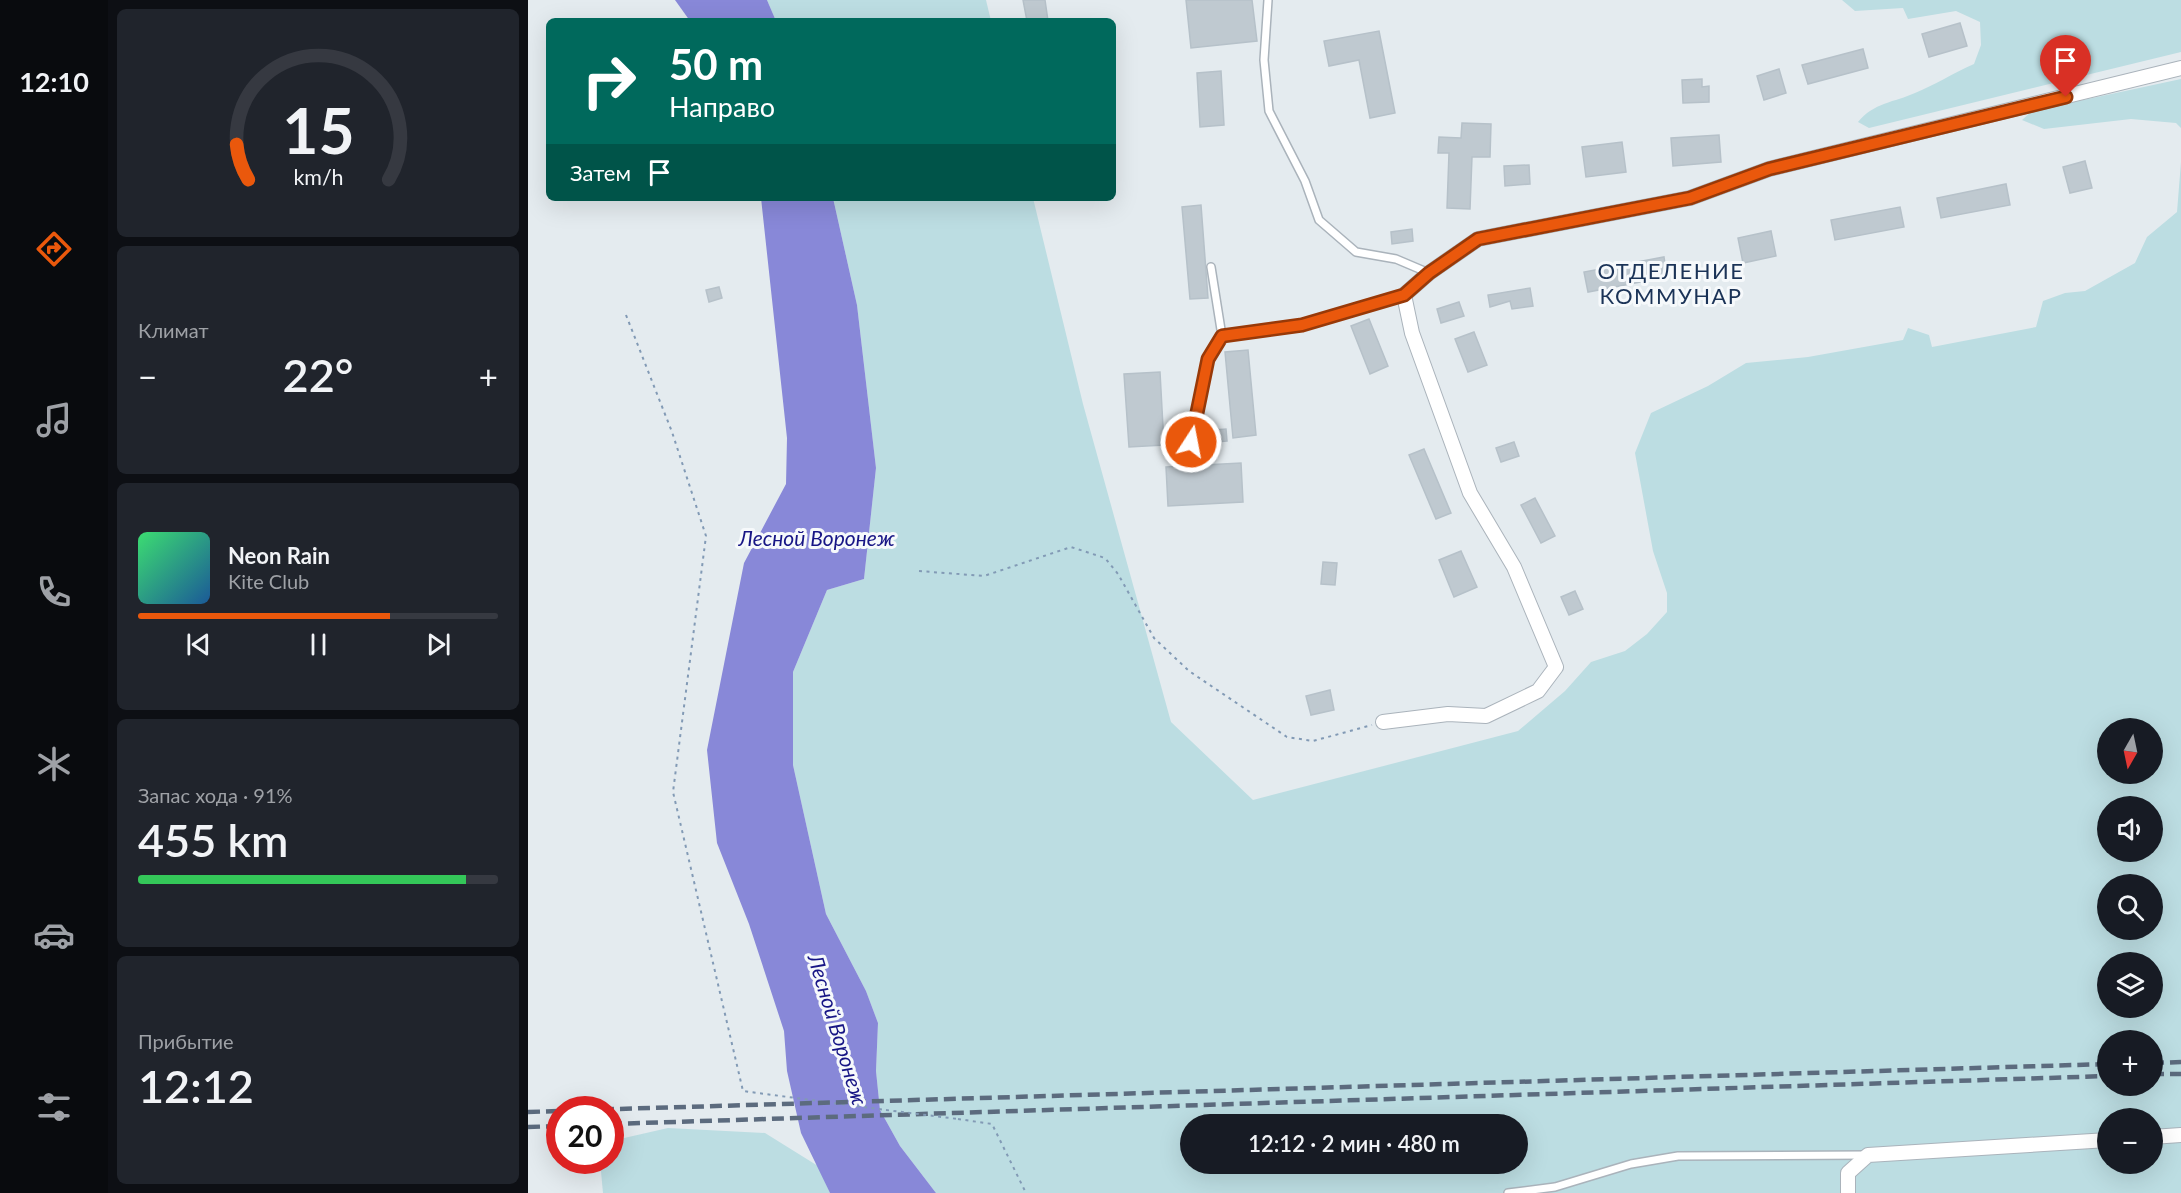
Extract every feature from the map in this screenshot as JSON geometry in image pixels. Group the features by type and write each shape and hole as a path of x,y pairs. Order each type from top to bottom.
{"street":[{"path":"1383,722 1448,714 1486,717 1538,691 1556,667 1514,567 1470,493 1412,333 1404,295 1429,273 1478,239 1690,198 1769,169 2181,68"},
{"path":"2163,1136 2181,1135"},
{"path":"1848,1193 1848,1173 1868,1155 2097,1141"}],"lane":[{"path":"1268,0 1264,60 1269,111 1305,181 1319,220 1356,252 1396,259 1429,273"},
{"path":"1191,442 1208,359 1222,336 1211,267"},
{"path":"1222,336 1302,325 1404,295"},
{"path":"1508,1193 1555,1186 1631,1164 1678,1156 1868,1155"}],"path":[{"path":"626,315 672,432 706,536 673,792 743,1091 992,1124 1026,1193"},
{"path":"919,571 984,576 1071,547 1105,558 1118,574 1154,638 1189,671 1287,736 1313,741 1383,722"}],"shaded area":[{"path":"767,0 986,0 990,18 775,18"},
{"path":"1842,0 2181,0 2181,52 1869,128 1858,122 1870,111 1922,90 1974,64 1981,45 1980,22 1956,11 1908,19 1903,8 1855,11"},
{"path":"2181,79 2181,128 2176,123 2131,119 2044,129 2022,120 2032,111"},
{"path":"2181,162 2181,1193 936,1193 900,1146 880,1110 876,1071 878,1023 866,991 826,914 793,765 793,672 827,590 864,579 876,468 857,305 834,201 1034,201 1083,404 1171,722 1253,800 1518,731 1565,691 1591,662 1625,651 1647,634 1667,612 1667,593 1653,551 1635,453 1651,413 1708,386 1746,363 1808,357 1903,340 1908,328 1929,335 1932,347 2036,327 2043,301 2065,293 2085,291 2135,263 2147,237 2177,212"},
{"path":"668,1128 765,1133 818,1166 830,1193 603,1193 601,1174 624,1174 624,1138"}],"water":[{"path":"675,0 767,0 775,18 688,18"},
{"name":"Лесной Воронеж","path":"761,201 834,201 857,305 876,468 864,579 827,590 793,672 793,765 826,914 866,991 878,1023 876,1071 880,1110 900,1146 936,1193 830,1193 801,1133 787,1071 784,1031 749,924 717,843 707,750 744,563 786,484 787,438"}],"building":[{"path":"1023,0 1045,0 1048,18 1026,18"},
{"path":"1186,0 1252,0 1257,41 1191,48"},
{"path":"1960,23 1967,46 1929,57 1922,34"},
{"path":"1379,31 1395,113 1370,118 1359,60 1329,66 1324,41"},
{"path":"1863,49 1868,68 1808,84 1802,65"},
{"path":"1779,69 1786,93 1764,100 1757,76"},
{"path":"1221,71 1224,125 1200,127 1197,73"},
{"path":"1702,79 1702,87 1709,86 1709,102 1683,103 1682,80"},
{"path":"1462,123 1491,124 1490,157 1472,157 1470,209 1447,208 1449,153 1438,153 1439,137 1461,138"},
{"path":"1719,135 1721,162 1673,166 1671,138"},
{"path":"1622,142 1626,172 1586,177 1582,147"},
{"path":"2085,161 2092,188 2070,193 2063,167"},
{"path":"1529,165 1530,184 1505,186 1504,166"},
{"path":"2006,184 2010,205 1941,218 1937,198"},
{"path":"1201,205 1208,298 1190,299 1182,207"},
{"path":"1900,207 1904,227 1835,240 1831,220"},
{"path":"1412,229 1413,241 1392,244 1391,232"},
{"path":"1771,231 1776,256 1743,263 1738,238"},
{"path":"1664,257 1667,277 1588,292 1584,272"},
{"path":"719,287 722,298 709,302 706,290"},
{"path":"1530,288 1533,306 1512,309 1510,301 1490,307 1488,295"},
{"path":"1459,302 1464,316 1441,323 1437,309"},
{"path":"1369,319 1388,366 1370,374 1351,326"},
{"path":"1474,332 1487,365 1468,372 1455,339"},
{"path":"1248,350 1256,435 1233,438 1225,352"},
{"path":"1160,372 1164,445 1129,447 1124,374"},
{"path":"1226,429 1227,441 1215,442 1214,430"},
{"path":"1514,442 1519,456 1501,462 1496,448"},
{"path":"1424,449 1451,513 1436,519 1409,455"},
{"path":"1241,463 1243,502 1168,506 1166,467"},
{"path":"1535,498 1555,536 1541,543 1521,505"},
{"path":"1461,551 1477,587 1454,597 1439,560"},
{"path":"1323,562 1337,563 1335,585 1321,584"},
{"path":"1575,591 1583,609 1569,615 1561,597"},
{"path":"1330,690 1334,710 1311,715 1306,696"}],"railway":[{"path":"2163,1063 2181,1062"},
{"path":"624,1109 2097,1064"},
{"path":"2163,1074 2181,1074"},
{"path":"624,1124 2097,1076"},
{"path":"528,1112 546,1111"},
{"path":"528,1127 546,1126"}],"district":[{"name":"ОТДЕЛЕНИЕ КОММУНАР","path":"1671,284"}],"route":[{"path":"1191,442 1208,359 1222,336 1302,325 1404,295 1429,273 1478,239 1690,198 1769,169 2066,97"}]}
